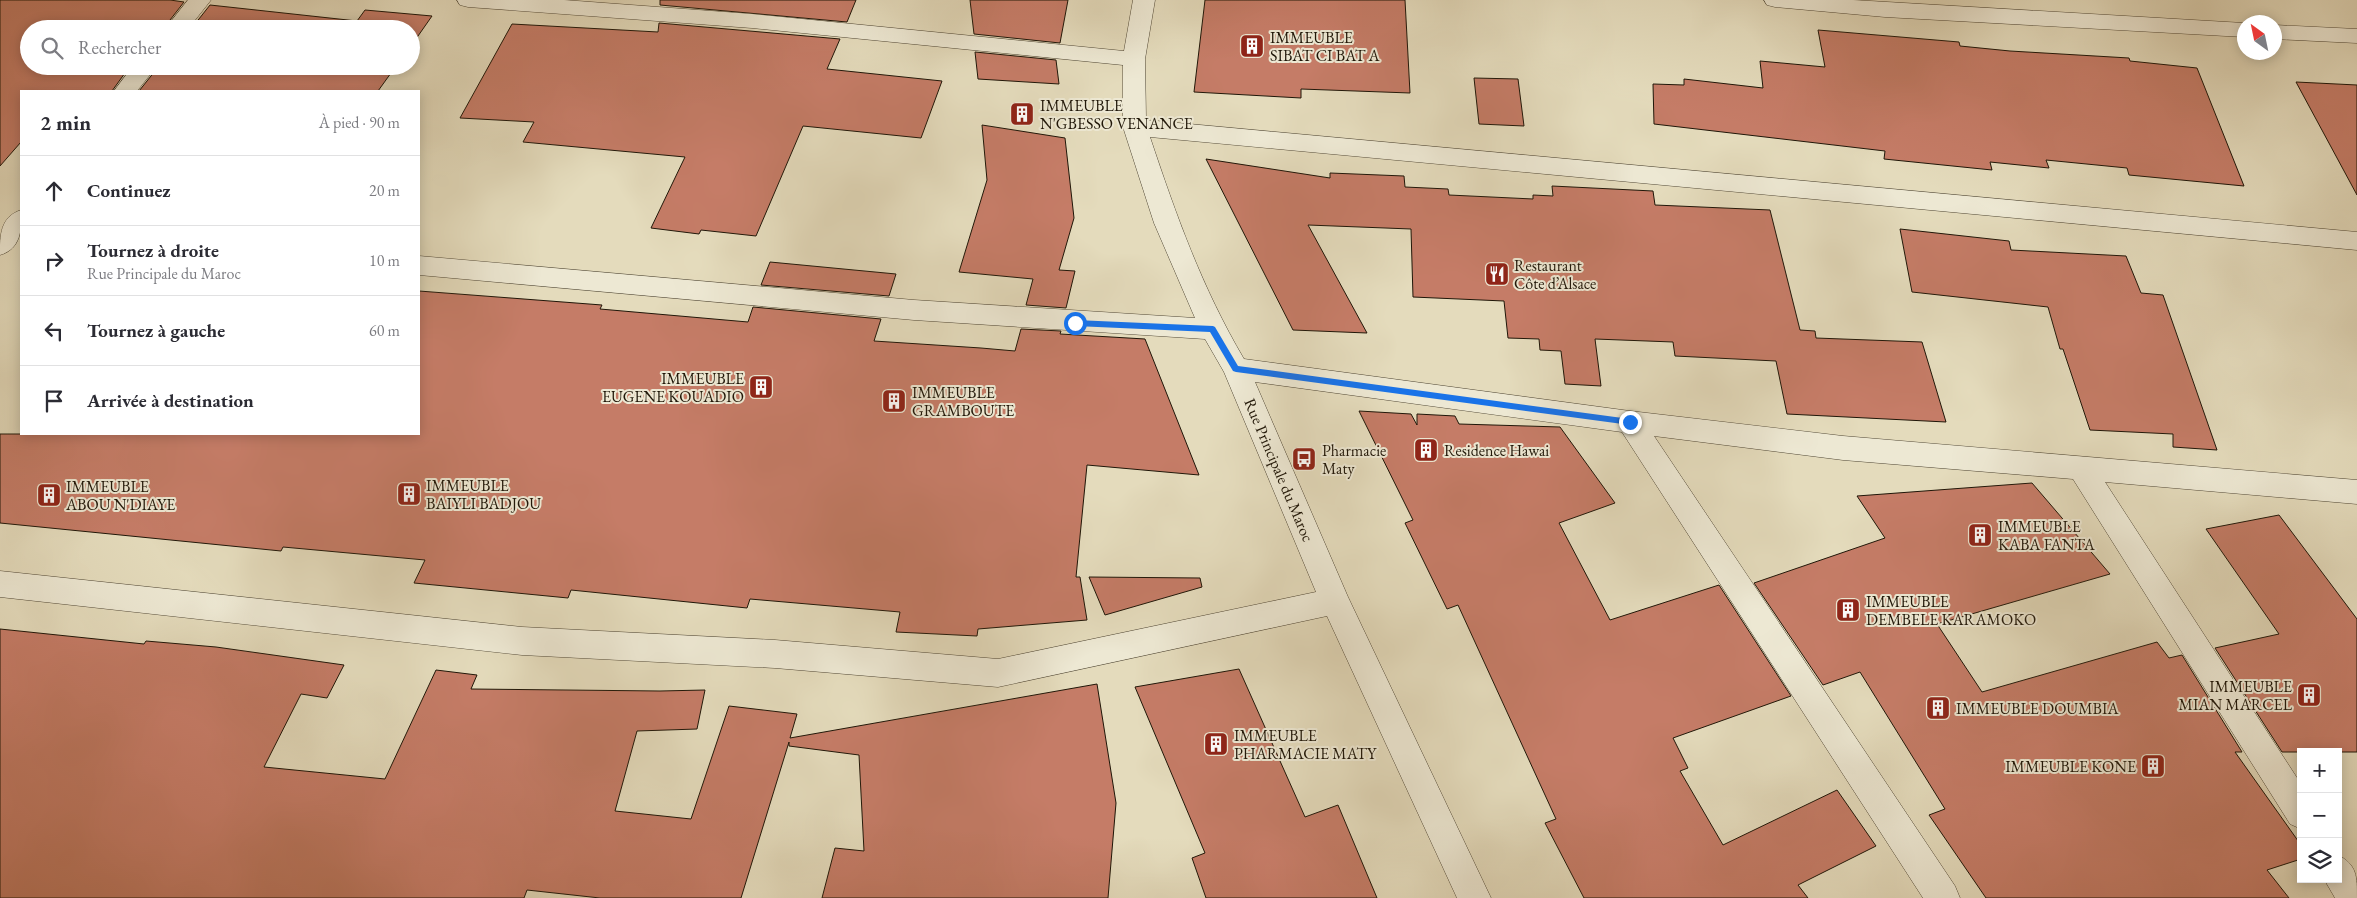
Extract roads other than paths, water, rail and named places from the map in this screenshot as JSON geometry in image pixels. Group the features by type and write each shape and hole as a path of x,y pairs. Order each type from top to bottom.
{"street":[{"path":"183,20 200,0"},
{"path":"468,0 752,21 1134,59"},
{"name":"Rue Principale du Maroc","path":"1144,0 1134,59 1134,127 1166,224 1213,329 1236,369 1335,601 1474,898"},
{"path":"1774,0 1884,5 2237,30"},
{"path":"2282,32 2357,36"},
{"path":"126,90 138,75"},
{"path":"1134,127 2357,242"},
{"path":"420,266 898,310 1075,323 1213,329"},
{"path":"1236,369 1630,422 1843,448 2357,492"},
{"path":"1630,422 1943,898"},
{"path":"2081,468 2297,807"},
{"path":"0,584 522,641 775,654 998,674 1335,601"},
{"path":"2342,878 2355,898"}],"place":[{"name":"IMMEUBLE SIBAT CI BAT A","path":"1252,46"},
{"name":"IMMEUBLE N'GBESSO VENANCE","path":"1022,114"},
{"name":"Restaurant Côte d’Alsace","path":"1497,274"},
{"name":"IMMEUBLE EUGENE KOUADIO","path":"761,387"},
{"name":"IMMEUBLE GRAMBOUTE","path":"894,401"},
{"name":"Residence Hawai","path":"1426,450"},
{"name":"Pharmacie Maty","path":"1304,459"},
{"name":"IMMEUBLE BAIYLI BADJOU","path":"409,494"},
{"name":"IMMEUBLE ABOU N'DIAYE","path":"49,495"},
{"name":"IMMEUBLE KABA FANTA","path":"1980,535"},
{"name":"IMMEUBLE DEMBELE KARAMOKO","path":"1848,610"},
{"name":"IMMEUBLE MIAN MARCEL","path":"2309,695"},
{"name":"IMMEUBLE DOUMBIA","path":"1938,708"},
{"name":"IMMEUBLE PHARMACIE MATY","path":"1216,744"},
{"name":"IMMEUBLE KONE","path":"2153,766"}]}
